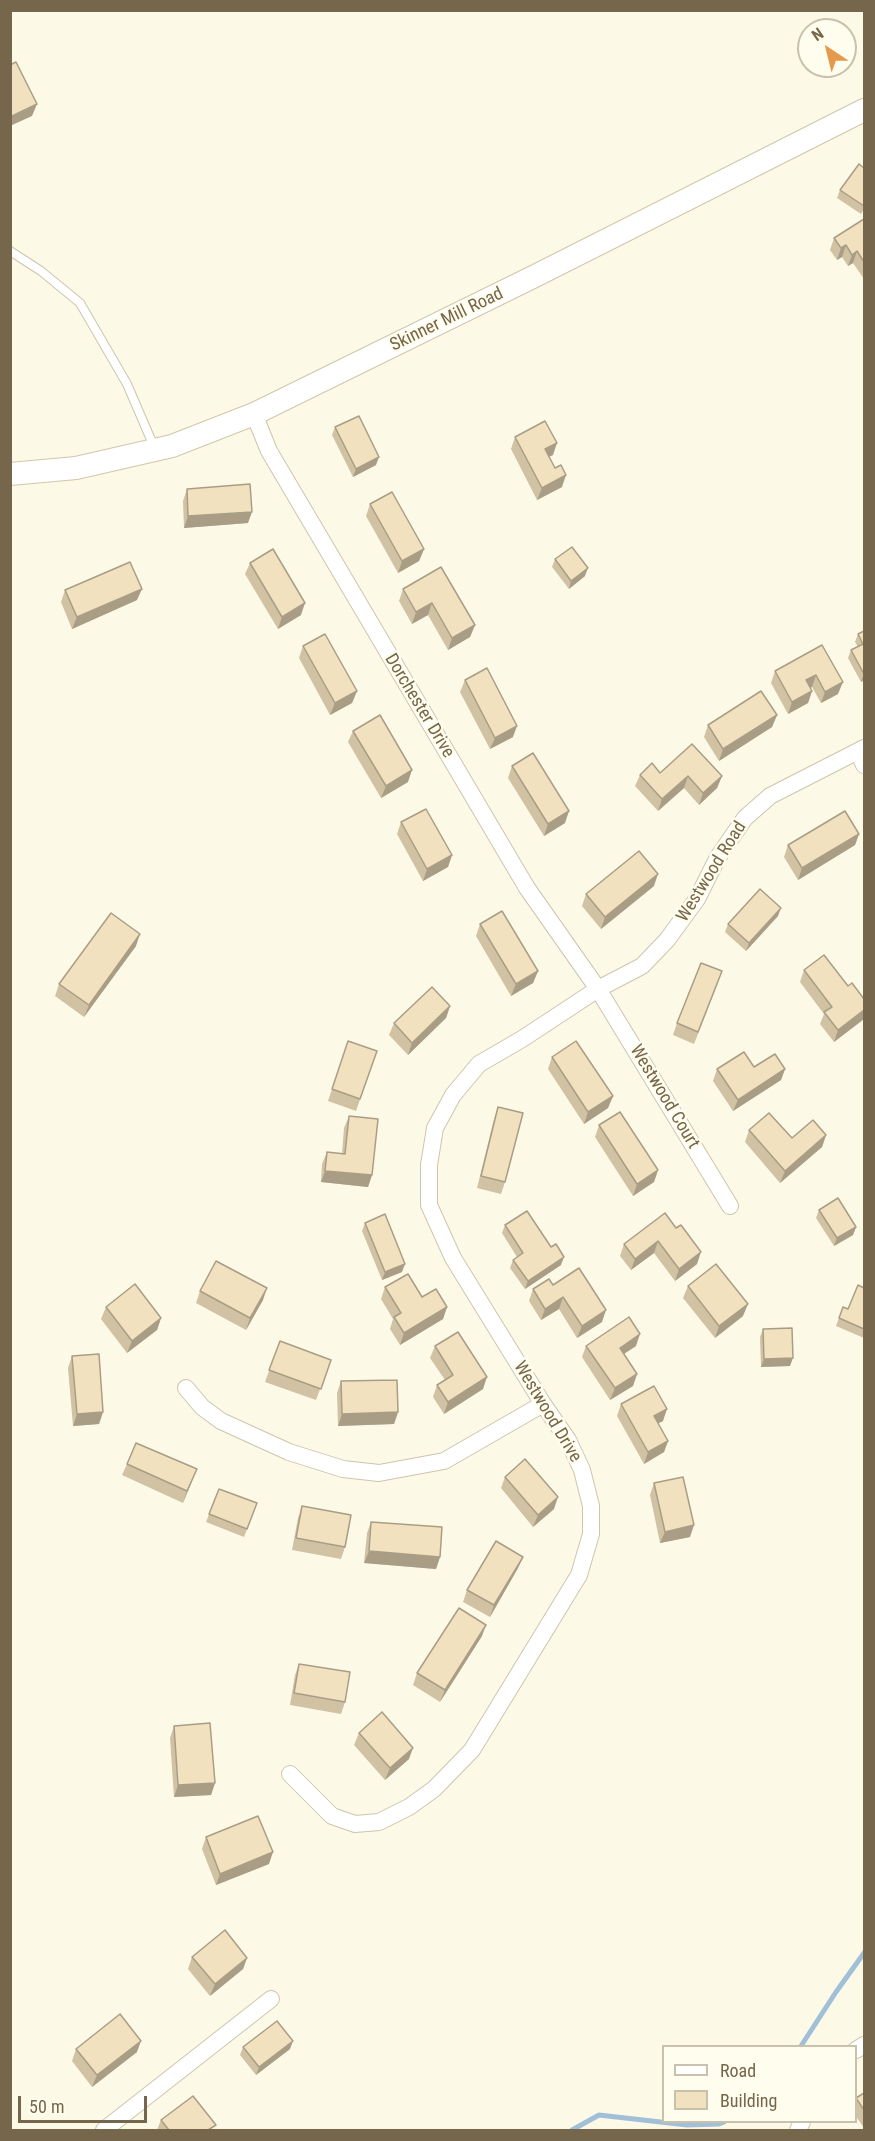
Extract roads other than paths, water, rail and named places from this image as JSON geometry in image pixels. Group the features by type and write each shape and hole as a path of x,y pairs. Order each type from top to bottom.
{"street":[{"name":"Skinner Mill Road","path":"10,474 76,468 172,446 255,414 534,277 864,110"},
{"name":"Dorchester Drive","path":"255,414 269,451 527,888 598,989"},
{"name":"Westwood Road","path":"598,989 642,966 667,940 697,899 718,858 745,818 770,795 862,755"},
{"name":"Westwood Court","path":"598,989 730,1206"},
{"name":"Westwood Drive","path":"290,1774 332,1816 355,1824 379,1822 409,1807 434,1789 472,1750 579,1575 591,1534 591,1506 582,1470 568,1440 543,1404 453,1258 429,1205 429,1165 435,1128 453,1095 479,1064 522,1040 598,989"},
{"path":"186,1388 202,1407 222,1421 289,1452 344,1469 379,1473 444,1461 543,1404"},
{"path":"105,2130 271,1999"}],"lane":[{"path":"10,251 41,271 80,303 128,384 155,450"}],"waterway":[{"path":"802,2045 864,1953"},
{"path":"572,2130 599,2115 662,2122"},
{"path":"669,2123 687,2125 722,2123"}]}
